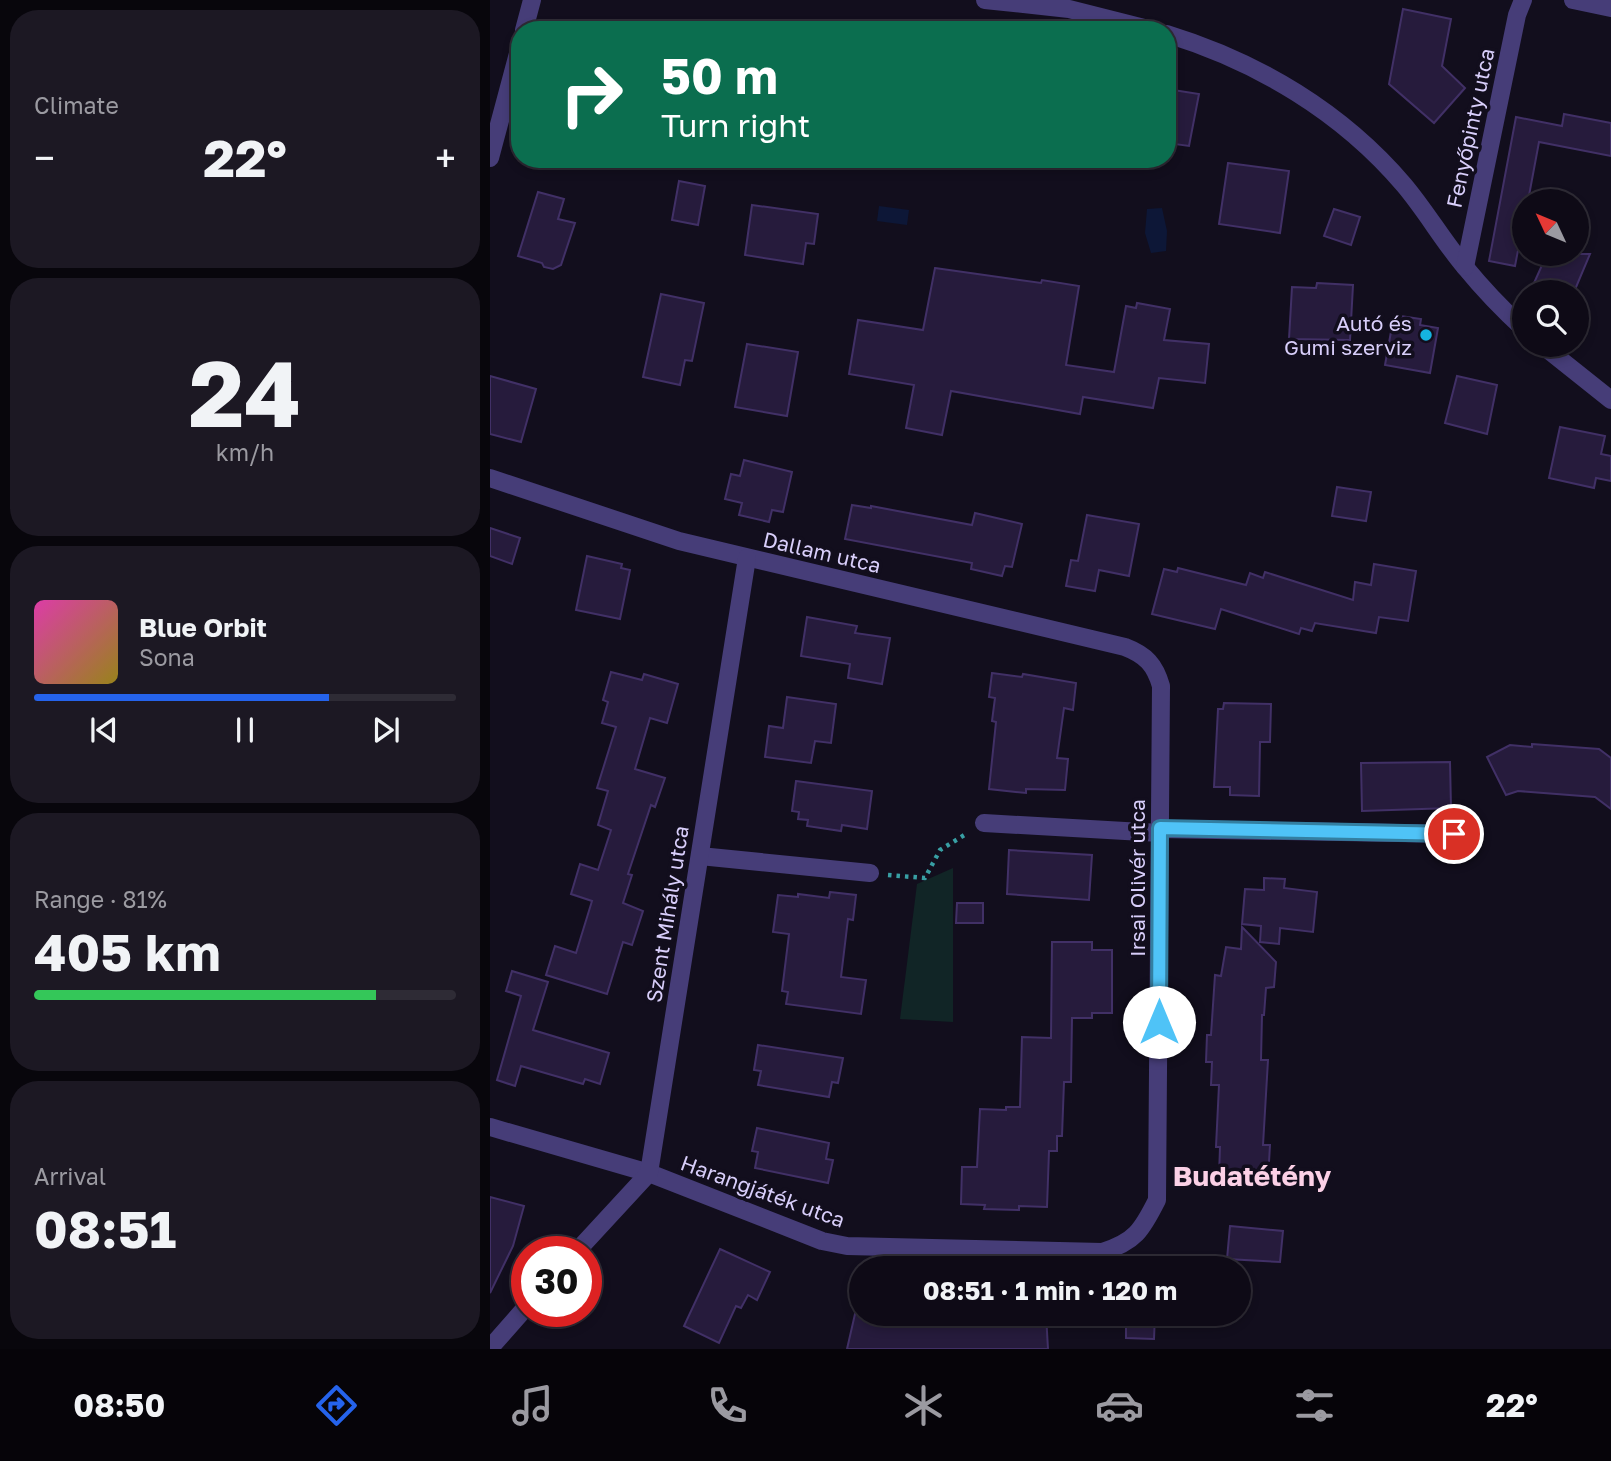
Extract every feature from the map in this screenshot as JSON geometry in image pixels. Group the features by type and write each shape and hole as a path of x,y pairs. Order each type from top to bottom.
{"street":[{"path":"526,21 532,0"},
{"path":"985,0 1069,9 1116,21"},
{"name":"Fenyőpinty utca","path":"1465,267 1517,15 1523,0"},
{"path":"1573,0 1611,8"},
{"path":"1176,37 1208,47 1272,78 1325,111 1365,144 1403,184 1465,267 1512,316"},
{"path":"490,158 511,80"},
{"path":"1557,357 1611,400"},
{"name":"Dallam utca","path":"490,478 679,541 1125,647 1146,657"},
{"name":"Szent Mihály utca","path":"649,1173 747,558"},
{"name":"Irsai Olivér utca","path":"1145,1225 1157,1200 1159,1174 1161,686 1154,666 1146,657"},
{"path":"984,823 1160,830 1454,834"},
{"path":"700,856 870,873"},
{"name":"Harangjáték utca","path":"490,1127 649,1173 822,1241 847,1246 1102,1252 1124,1245 1145,1225"},
{"path":"592,1236 649,1173"},
{"path":"490,1348 511,1324"}],"path":[{"path":"870,873 925,878 940,850 984,823"}],"green space":[{"path":"953,868 953,1022 900,1019 917,884"}],"water":[{"path":"879,206 909,210 907,225 877,221"},
{"path":"1162,208 1167,231 1166,251 1151,253 1145,233 1147,209"}],"building":[{"path":"1403,9 1451,19 1442,66 1465,88 1434,123 1389,84"},
{"path":"1176,90 1199,94 1189,146 1176,144"},
{"path":"1564,114 1611,123 1611,156 1539,142 1530,189 1512,189 1512,265 1489,261 1516,117 1562,126"},
{"path":"1228,163 1289,171 1280,233 1219,224"},
{"path":"679,181 705,186 698,225 672,220"},
{"path":"538,192 564,199 558,219 575,223 561,265 553,269 518,256"},
{"path":"752,205 818,214 814,244 806,243 803,264 745,255"},
{"path":"1334,209 1360,217 1351,245 1324,236"},
{"path":"1542,266 1585,266 1579,280 1535,280"},
{"path":"935,268 1079,286 1066,365 1114,372 1126,306 1136,308 1137,303 1170,309 1164,340 1209,344 1205,383 1159,378 1153,408 1083,397 1080,414 951,391 942,435 906,428 914,385 849,374 858,320 923,330"},
{"path":"1317,283 1353,285 1350,340 1289,339 1292,287 1316,288"},
{"path":"661,294 704,303 692,361 685,360 680,385 643,377"},
{"path":"1394,315 1421,319 1420,325 1438,328 1430,373 1385,365"},
{"path":"747,344 798,352 787,416 735,407"},
{"path":"490,376 536,389 521,442 490,434"},
{"path":"1457,376 1497,385 1487,434 1445,423"},
{"path":"1560,427 1605,436 1601,454 1611,456 1611,481 1596,478 1594,488 1549,478"},
{"path":"744,460 792,472 783,512 772,510 769,522 739,515 742,503 725,499 731,474 740,476"},
{"path":"1337,487 1371,492 1366,521 1332,516"},
{"path":"852,505 871,506 972,525 975,513 1022,524 1012,567 1005,566 1002,576 971,569 972,563 845,539"},
{"path":"1087,515 1139,524 1129,576 1099,570 1095,591 1066,586 1071,560 1078,561"},
{"path":"490,528 520,538 512,564 490,556"},
{"path":"587,556 622,564 621,568 630,570 620,619 576,610"},
{"path":"1374,564 1416,571 1408,621 1379,617 1376,633 1315,623 1312,631 1301,628 1299,634 1221,609 1215,629 1152,614 1164,569 1177,572 1178,568 1246,585 1250,573 1263,578 1265,572 1353,600 1355,582 1371,585"},
{"path":"807,617 857,626 855,633 890,638 882,684 848,678 850,664 801,656"},
{"path":"611,672 642,680 644,674 678,684 667,723 650,718 635,769 665,778 655,807 651,805 628,874 632,875 623,903 643,911 632,945 623,942 607,994 546,975 555,946 576,953 592,901 571,894 580,864 598,870 611,830 598,825 608,791 597,788 616,727 602,723 608,702 603,700"},
{"path":"992,673 1022,677 1023,674 1076,683 1073,710 1064,708 1057,758 1068,759 1065,790 1026,789 1026,793 989,789 996,722 992,721 995,698 989,697"},
{"path":"787,697 836,704 831,743 815,741 811,763 765,757 769,726 783,728"},
{"path":"1224,703 1271,704 1270,742 1260,742 1259,796 1230,795 1230,787 1214,787 1218,709 1223,709"},
{"path":"1532,744 1599,749 1611,758 1611,809 1595,797 1518,791 1506,795 1487,757 1510,745 1532,747"},
{"path":"1450,762 1451,808 1362,811 1361,763"},
{"path":"796,781 872,791 867,829 842,825 841,831 807,826 808,820 798,819 799,812 792,811"},
{"path":"1009,850 1092,855 1089,900 1007,894"},
{"path":"1264,878 1285,879 1284,888 1317,892 1313,932 1280,928 1279,944 1260,942 1261,926 1242,924 1245,889 1264,890"},
{"path":"830,892 856,895 853,920 848,919 841,977 866,980 861,1014 786,1004 788,992 782,991 789,934 773,932 778,895 798,897 798,894 829,898"},
{"path":"957,903 983,903 983,923 956,923"},
{"path":"1242,927 1276,962 1274,987 1266,988 1262,1015 1261,1060 1268,1060 1263,1145 1270,1145 1268,1179 1219,1176 1220,1147 1216,1147 1219,1085 1211,1085 1212,1062 1206,1062 1207,1035 1211,1035 1215,975 1221,976 1226,947 1241,949"},
{"path":"1052,942 1092,942 1092,950 1112,950 1112,1013 1092,1013 1092,1018 1072,1018 1071,1082 1064,1082 1062,1136 1057,1136 1057,1151 1049,1151 1047,1207 1019,1206 1019,1210 984,1209 985,1205 961,1204 962,1167 977,1167 980,1109 1006,1110 1006,1107 1020,1107 1022,1037 1051,1038"},
{"path":"512,971 548,982 533,1030 609,1053 600,1084 585,1079 583,1084 521,1066 515,1086 497,1080 521,996 506,991"},
{"path":"758,1045 843,1058 838,1083 832,1082 829,1097 758,1085 761,1071 754,1070"},
{"path":"757,1128 829,1143 826,1159 833,1160 828,1183 755,1168 758,1152 752,1151"},
{"path":"490,1197 524,1206 516,1236 511,1236 511,1250 490,1293"},
{"path":"1230,1226 1283,1231 1280,1262 1251,1260 1251,1256 1227,1256"},
{"path":"720,1249 770,1272 757,1300 748,1295 741,1308 736,1306 719,1343 684,1326"},
{"path":"852,1326 1047,1326 1048,1349 847,1349"},
{"path":"1126,1326 1155,1326 1154,1339 1126,1338"}],"place":[{"name":"Autó és Gumi szerviz","path":"1426,335"}],"district":[{"name":"Budatétény","path":"1252,1175"}],"route":[{"path":"1159,1022 1160,828 1454,834"}]}
